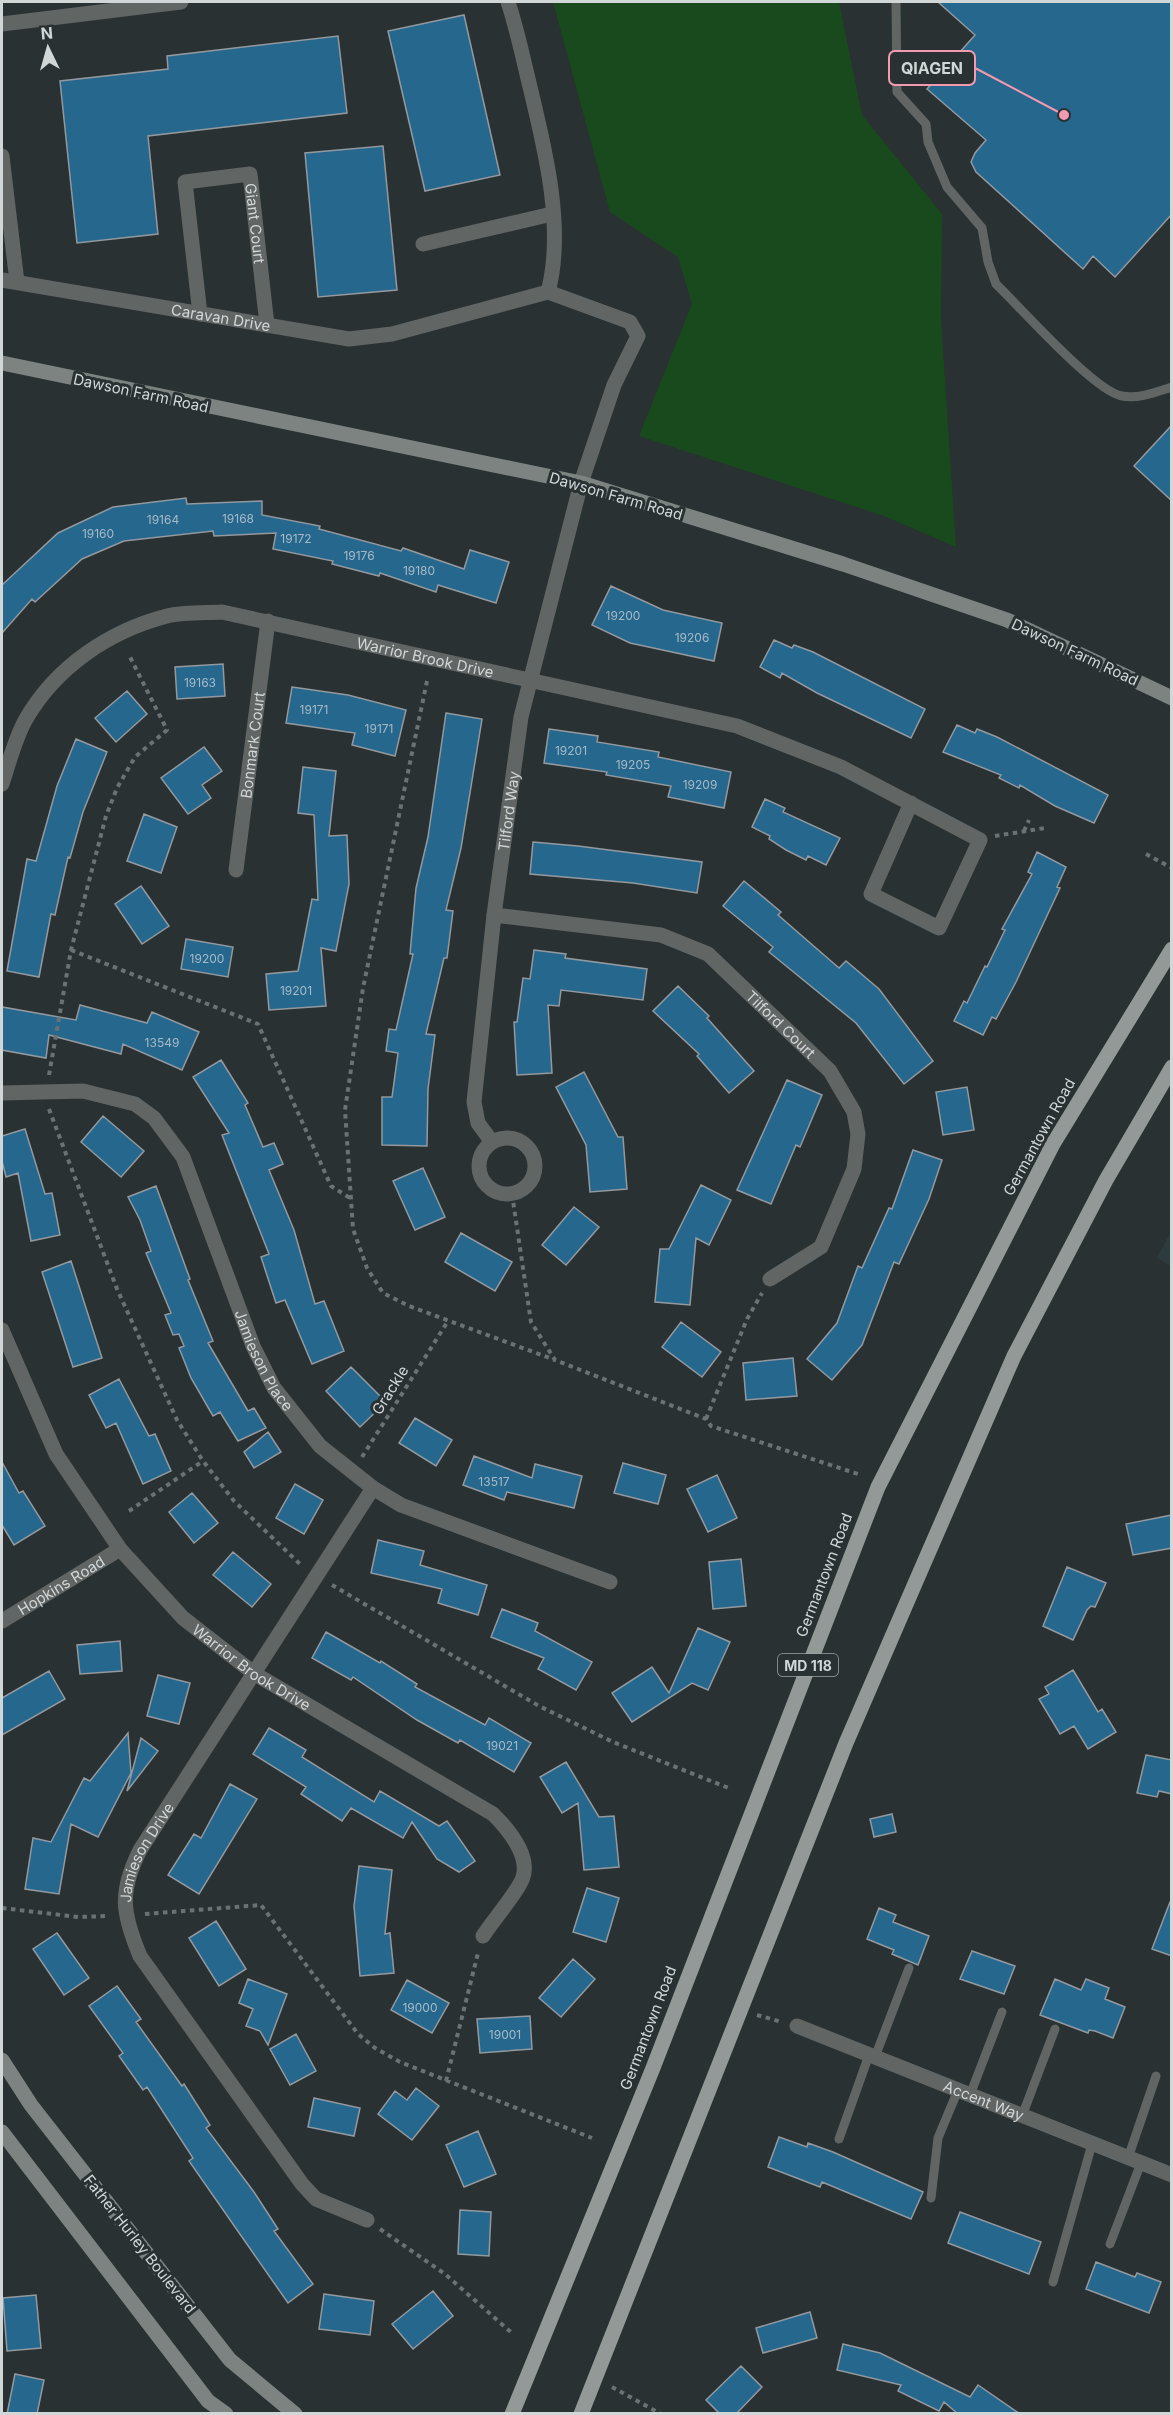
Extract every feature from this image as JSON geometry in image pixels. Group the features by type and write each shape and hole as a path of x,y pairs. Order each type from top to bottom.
{"main road":[{"name":"Germantown Road","path":"512,2414 657,2057 878,1487 1053,1144 1172,949"},
{"path":"581,2414 846,1743 1014,1356 1106,1180 1172,1067"}],"street":[{"path":"2,24 172,2"},
{"path":"508,2 546,156 552,214 554,271 548,292 630,322 638,336 614,385 581,483"},
{"name":"Caravan Drive","path":"2,156 9,281 349,339 373,338 548,292"},
{"name":"Giant Court","path":"201,314 185,183 250,174 267,325"},
{"path":"423,244 552,214"},
{"name":"Dawson Farm Road","path":"2,363 581,483 843,564 1007,620 1172,698"},
{"name":"Tilford Way","path":"492,1142 478,1123 474,1102 494,915 521,717 581,483"},
{"name":"Warrior Brook Drive","path":"2,784 26,720 51,683 80,656 123,631 169,616 222,612 737,726 842,767 980,840"},
{"name":"Bonmark Court","path":"236,870 268,621"},
{"path":"910,803 871,894 939,928 980,840"},
{"name":"Tilford Court","path":"494,915 661,935 708,954 830,1071 854,1112 858,1134 854,1169 821,1247 770,1279"},
{"name":"Jamieson Place","path":"2,1093 83,1091 135,1104 154,1118 183,1157 253,1346 274,1388 320,1446 352,1472 401,1505 610,1582"},
{"path":"500,1138 518,1139 525,1144 535,1159 535,1168 528,1185 512,1194 493,1190 481,1176 480,1157 492,1142 500,1138"},
{"name":"Warrior Brook Drive","path":"2,1330 56,1454 120,1549 183,1618 255,1674 493,1815 508,1829 522,1857 524,1876 483,1935"},
{"name":"Jamieson Drive","path":"368,2220 316,2199 302,2184 140,1956 126,1923 124,1896 129,1872 140,1850 373,1488"},
{"name":"Hopkins Road","path":"2,1621 120,1549"},
{"name":"Accent Way","path":"797,2026 1172,2175"},
{"name":"Father Hurley Boulevard","path":"2,2060 32,2105 230,2360 295,2414"},
{"path":"2,2132 208,2401 226,2414"}],"lane":[{"path":"896,2 897,92 926,124 928,142 947,187 982,228 988,262 996,284 1100,386 1121,396 1145,395 1172,387"},
{"path":"839,2139 909,1968"},
{"path":"931,2198 938,2138 964,2092 1002,2012"},
{"path":"1022,2116 1055,2029"},
{"path":"1110,2244 1135,2160 1156,2076"},
{"path":"1053,2282 1092,2144"}],"path":[{"path":"49,1076 71,950 106,816 117,788 135,757 167,730 129,655"},
{"path":"427,681 363,988 345,1110 353,1229 367,1268 383,1293 409,1306 706,1419 711,1426 858,1474"},
{"path":"1024,832 1029,820"},
{"path":"980,840 1045,828"},
{"path":"1146,854 1172,868"},
{"path":"71,950 258,1024 331,1186 351,1198"},
{"path":"48,1106 117,1289 177,1420 203,1461 234,1501 304,1569"},
{"path":"512,1194 531,1322 555,1360"},
{"path":"706,1419 747,1319 770,1279"},
{"name":"Grackle","path":"352,1472 448,1321"},
{"path":"129,1511 203,1461"},
{"path":"329,1584 539,1706 613,1742 731,1789"},
{"path":"141,1914 261,1905 358,2034 375,2048 400,2062 592,2138"},
{"path":"2,1908 78,1917 111,1916"},
{"path":"446,2081 483,1935"},
{"path":"741,2010 797,2026"},
{"path":"368,2220 445,2274 513,2334"},
{"path":"595,2378 661,2414"}],"shaded area":[{"path":"1171,1231 1171,1267 1157,1258"}],"green space":[{"path":"553,2 839,2 862,115 942,214 941,320 956,547 884,516 639,436 692,304 678,257 610,212"}],"building":[{"path":"938,2 1172,2 1172,214 1115,277 1093,256 1083,269 976,172 971,162 986,140 927,89 975,35"},
{"path":"464,15 500,175 425,191 388,31"},
{"path":"338,36 347,113 148,136 158,234 77,243 60,81 168,69 167,56"},
{"path":"383,146 397,290 318,297 305,153"},
{"path":"1172,425 1172,501 1134,466"},
{"path":"186,498 187,504 262,501 262,515 320,526 319,529 401,551 403,548 464,569 470,550 509,562 496,603 438,585 436,592 380,573 379,576 332,564 333,561 273,549 276,533 214,536 213,531 124,541 82,559 35,602 32,599 2,633 2,585 58,533 113,507"},
{"path":"611,586 663,610 722,623 714,661 630,643 592,625"},
{"path":"774,640 792,648 794,645 813,652 925,709 911,738 817,693 782,673 780,678 760,667"},
{"path":"223,664 225,696 177,699 175,667"},
{"path":"292,687 348,695 406,710 395,756 352,745 355,733 286,723"},
{"path":"127,691 147,714 116,742 95,718"},
{"path":"446,713 482,719 461,848 446,910 453,911 447,958 444,958 426,1034 435,1035 428,1089 427,1146 382,1145 382,1097 392,1097 398,1053 386,1051 389,1029 396,1030 413,954 410,954 416,888 428,837"},
{"path":"957,725 975,733 977,729 997,737 1108,795 1094,823 1055,806 1020,785 1019,788 999,778 1001,775 943,752"},
{"path":"549,729 598,736 597,742 659,752 658,757 731,772 724,808 668,797 671,786 606,775 607,772 544,763"},
{"path":"76,739 107,752 83,812 70,858 68,857 55,915 51,914 39,977 7,971 27,859 36,861 57,786"},
{"path":"204,747 222,771 202,785 211,798 188,814 161,778"},
{"path":"303,767 336,771 329,836 347,835 349,884 336,951 321,948 326,1006 269,1010 266,974 298,971 312,899 318,900 314,815 298,813"},
{"path":"765,799 785,808 783,812 840,838 826,865 808,856 806,860 786,850 769,839 770,836 752,827"},
{"path":"144,814 177,827 161,873 127,861"},
{"path":"533,842 702,862 697,893 633,883 530,874"},
{"path":"1037,852 1066,867 1057,887 1060,888 1016,982 996,1019 992,1017 983,1035 954,1021 964,1001 967,1003 985,966 987,967 1005,930 1002,929 1032,874 1028,872"},
{"path":"744,881 781,912 778,915 839,968 846,961 879,989 933,1061 904,1084 856,1023 769,952 773,947 723,906"},
{"path":"141,886 169,926 142,944 115,904"},
{"path":"186,939 233,947 228,977 181,969"},
{"path":"534,950 566,954 565,958 647,969 643,1000 561,990 559,1006 548,1005 552,1073 517,1075 514,1022 517,1022 523,978 530,979"},
{"path":"678,986 709,1016 707,1018 754,1071 729,1093 697,1056 699,1054 653,1011"},
{"path":"80,1005 147,1023 152,1012 199,1032 182,1070 123,1044 121,1054 49,1035 46,1058 2,1050 2,1007 76,1020"},
{"path":"221,1060 248,1103 245,1105 263,1147 274,1143 283,1164 269,1170 294,1230 315,1304 324,1301 344,1351 312,1364 285,1300 276,1303 261,1257 269,1254 222,1135 229,1133 193,1077"},
{"path":"584,1072 618,1137 623,1137 627,1189 590,1192 586,1145 556,1087"},
{"path":"787,1080 822,1095 800,1147 796,1145 771,1204 737,1190"},
{"path":"967,1087 974,1130 943,1135 936,1092"},
{"path":"103,1116 144,1151 121,1177 81,1142"},
{"path":"25,1129 45,1194 52,1193 60,1235 31,1241 18,1173 6,1177 2,1161 2,1136"},
{"path":"913,1150 942,1160 929,1199 899,1264 894,1262 862,1345 832,1380 807,1359 837,1323 858,1266 862,1268 889,1208 892,1209"},
{"path":"423,1168 445,1217 415,1230 393,1181"},
{"path":"701,1185 731,1200 709,1245 696,1238 690,1305 655,1302 660,1249 669,1249"},
{"path":"156,1186 190,1279 188,1280 213,1341 208,1343 248,1411 254,1408 266,1428 238,1441 220,1412 213,1416 191,1378 179,1348 184,1346 179,1334 173,1335 165,1315 171,1313 146,1253 151,1251 140,1220 128,1197"},
{"path":"574,1207 599,1227 566,1265 542,1245"},
{"path":"461,1233 512,1262 495,1291 445,1262"},
{"path":"71,1261 102,1358 73,1367 42,1272"},
{"path":"681,1322 721,1352 702,1377 662,1347"},
{"path":"793,1358 797,1396 746,1400 743,1363"},
{"path":"351,1367 386,1402 360,1427 326,1391"},
{"path":"119,1379 149,1436 155,1434 171,1471 143,1484 116,1423 106,1428 89,1395"},
{"path":"415,1418 452,1440 436,1466 399,1443"},
{"path":"268,1432 281,1452 254,1468 244,1452"},
{"path":"474,1456 532,1478 535,1464 582,1476 574,1508 507,1492 504,1500 463,1485"},
{"path":"2,1462 19,1493 23,1491 45,1526 14,1545 2,1525"},
{"path":"623,1463 666,1475 658,1504 614,1493"},
{"path":"717,1475 737,1518 708,1532 687,1489"},
{"path":"295,1484 323,1500 304,1534 276,1518"},
{"path":"192,1493 218,1523 194,1543 169,1512"},
{"path":"1172,1515 1172,1548 1133,1555 1126,1524"},
{"path":"378,1540 424,1551 420,1565 487,1585 478,1615 438,1603 442,1589 371,1573"},
{"path":"233,1552 271,1584 252,1607 213,1575"},
{"path":"741,1559 746,1606 713,1609 709,1562"},
{"path":"1067,1567 1106,1583 1095,1607 1091,1606 1087,1610 1073,1640 1043,1626"},
{"path":"502,1609 538,1623 535,1631 592,1662 576,1690 538,1669 544,1658 491,1637"},
{"path":"698,1628 730,1642 708,1690 692,1683 632,1722 612,1693 652,1667 669,1693"},
{"path":"326,1632 380,1663 381,1661 417,1684 415,1687 485,1725 489,1718 531,1743 514,1772 460,1740 458,1743 417,1720 353,1677 351,1680 312,1658"},
{"path":"120,1641 122,1671 80,1674 77,1645"},
{"path":"1073,1670 1098,1712 1102,1709 1116,1732 1088,1749 1074,1726 1060,1734 1039,1699 1049,1694 1045,1687"},
{"path":"49,1671 65,1699 2,1735 2,1698"},
{"path":"158,1675 190,1683 179,1724 147,1716"},
{"path":"269,1728 306,1750 302,1757 374,1802 380,1791 439,1826 447,1821 475,1861 459,1872 437,1859 412,1822 403,1838 351,1808 342,1821 301,1794 306,1787 253,1754"},
{"path":"128,1733 131,1773 98,1837 71,1824 59,1894 25,1889 33,1838 51,1842 84,1778 90,1781"},
{"path":"141,1738 158,1751 127,1791"},
{"path":"1146,1755 1172,1760 1172,1794 1159,1791 1157,1797 1137,1793"},
{"path":"566,1762 599,1817 614,1816 619,1867 584,1870 578,1803 562,1813 540,1777"},
{"path":"230,1784 257,1799 199,1894 168,1875 194,1834 201,1838"},
{"path":"892,1814 896,1832 874,1837 870,1819"},
{"path":"359,1866 392,1870 385,1934 390,1933 394,1973 360,1976 354,1906"},
{"path":"587,1888 619,1898 606,1942 573,1932"},
{"path":"1170,1902 1172,1902 1172,1956 1152,1949"},
{"path":"879,1908 896,1915 893,1922 929,1936 918,1965 892,1954 894,1950 867,1939"},
{"path":"216,1921 246,1969 219,1986 189,1938"},
{"path":"57,1933 89,1978 64,1995 33,1949"},
{"path":"972,1951 1015,1966 1004,1994 960,1979"},
{"path":"573,1959 595,1979 561,2017 539,1998"},
{"path":"248,1979 287,1994 268,2045 260,2031 246,2026 253,2009 239,2003"},
{"path":"1055,1979 1081,1990 1086,1979 1109,1988 1105,1999 1125,2007 1113,2038 1095,2031 1089,2030 1088,2033 1040,2015"},
{"path":"407,1980 449,2003 432,2033 391,2010"},
{"path":"117,1986 141,2019 136,2022 182,2086 184,2084 210,2125 206,2128 254,2192 278,2229 274,2231 313,2284 288,2303 189,2161 193,2158 147,2087 143,2090 119,2056 123,2053 89,2006"},
{"path":"530,2016 532,2049 480,2053 477,2019"},
{"path":"296,2034 316,2071 290,2085 270,2049"},
{"path":"416,2088 439,2106 412,2140 378,2114 395,2091 407,2100"},
{"path":"314,2098 360,2108 354,2136 308,2127"},
{"path":"478,2131 496,2174 464,2187 446,2145"},
{"path":"779,2137 807,2147 808,2143 833,2152 923,2192 911,2219 822,2182 820,2187 768,2167"},
{"path":"460,2210 491,2212 489,2256 458,2254"},
{"path":"960,2212 1041,2242 1029,2274 948,2243"},
{"path":"1096,2262 1135,2277 1137,2273 1161,2282 1149,2313 1086,2289"},
{"path":"433,2291 453,2316 413,2349 392,2324"},
{"path":"324,2294 374,2301 370,2335 319,2329"},
{"path":"36,2295 41,2348 7,2351 3,2298"},
{"path":"810,2312 817,2338 763,2353 756,2328"},
{"path":"843,2344 880,2353 970,2397 978,2385 1020,2414 958,2414 944,2402 939,2411 898,2391 901,2385 837,2370"},
{"path":"741,2366 762,2387 736,2414 720,2414 706,2400"},
{"path":"15,2374 44,2380 37,2414 7,2414"}],"place":[{"name":"QIAGEN","path":"1064,115"}]}
